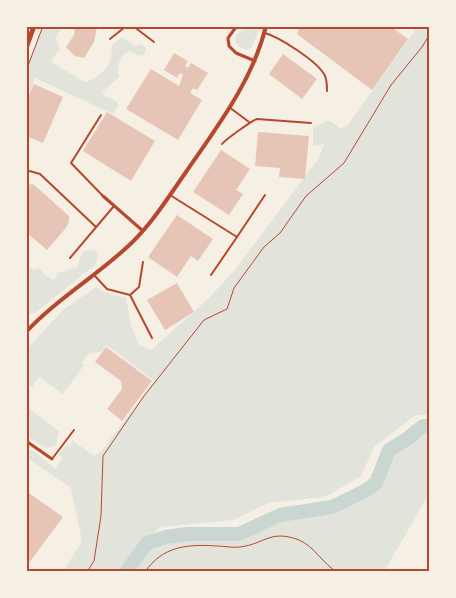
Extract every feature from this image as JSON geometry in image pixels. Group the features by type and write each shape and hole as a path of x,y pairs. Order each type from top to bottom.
{"main road":[{"path":"26,48 34,26"}],"street":[{"path":"27,331 55,304 126,249 143,231 170,195 229,107 255,61 266,26"},
{"path":"236,27 228,38 229,46 236,53 255,61"},
{"path":"103,196 143,231"},
{"path":"26,442 52,459"}],"lane":[{"path":"110,39 125,26 132,26 154,42"},
{"path":"265,33 284,41 325,74 327,91"},
{"path":"229,107 242,114 250,122"},
{"path":"101,115 71,164 103,196"},
{"path":"222,144 228,137 242,131 250,122 262,118 311,123"},
{"path":"26,170 40,174 96,227"},
{"path":"170,195 237,238"},
{"path":"211,275 265,195"},
{"path":"70,258 114,206"},
{"path":"130,295 139,287 143,262"},
{"path":"94,275 107,289 130,295 152,338"},
{"path":"52,459 74,430"}],"path":[{"path":"26,71 43,26"},
{"path":"86,572 94,561 102,516 103,456 144,396 204,320 227,309 234,288 246,269 264,247 280,234 306,196 344,164 391,85 422,48 430,34"},
{"path":"145,572 152,561 165,551 200,545 238,548 249,546 273,535 300,540 328,566 338,572"}],"shaded area":[{"path":"42,26 64,26 55,38 60,48 51,62 85,82 96,77 105,69 111,58 111,46 122,37 135,46 141,44 145,47 146,51 143,55 138,56 130,51 123,56 118,65 119,77 102,92 104,96 115,100 119,105 113,114 35,78 26,104 26,71"},
{"path":"249,26 261,26 251,48 246,50 238,46 235,41 237,34"},
{"path":"418,26 430,26 430,414 414,416 374,447 361,476 325,497 268,503 234,520 160,527 135,554 126,572 63,572 82,541 71,488 26,457 26,447 38,454 55,469 63,458 58,454 67,445 71,447 72,440 94,456 101,452 154,381 107,345 100,352 88,354 82,363 84,365 63,394 39,377 32,387 26,383 26,350 63,310 96,287 104,292 126,298 131,325 139,345 151,350 208,299 234,271 319,158 324,144 313,146 313,128 328,120 340,128 347,126"},
{"path":"93,250 98,253 96,264 35,313 26,314 26,264 33,270 39,268 46,276 54,280 58,273 77,267 83,251"},
{"path":"26,406 59,431 56,446 46,448 26,436"},
{"path":"427,431 430,432 430,492 384,572 134,572 151,547 195,539 240,539 284,519 334,512 379,490 394,454"}],"building":[{"path":"75,26 97,27 94,42 84,58 75,56 66,47 74,35"},
{"path":"300,26 390,26 408,39 372,90 297,34"},
{"path":"174,53 188,61 185,66 188,68 191,63 208,73 197,90 193,88 190,93 202,100 178,140 126,109 151,69 179,86 183,75 180,73 177,78 164,70"},
{"path":"283,54 317,79 302,99 269,74"},
{"path":"34,84 63,97 43,143 26,136 26,102"},
{"path":"107,112 155,141 131,181 83,151"},
{"path":"258,132 309,136 305,179 279,177 280,168 255,166"},
{"path":"221,150 250,169 236,190 243,194 229,215 193,192"},
{"path":"33,184 69,216 69,222 65,229 47,250 26,232 26,185"},
{"path":"177,215 213,239 198,261 191,256 177,277 148,257"},
{"path":"177,283 194,312 165,330 147,300"},
{"path":"106,347 152,381 122,421 107,409 122,389 121,381 95,362"},
{"path":"26,491 63,517 26,567"}],"waterway":[{"path":"126,572 147,543 166,537 188,534 239,534 280,515 332,507 365,491 376,483 389,450 423,426 430,426"}]}
